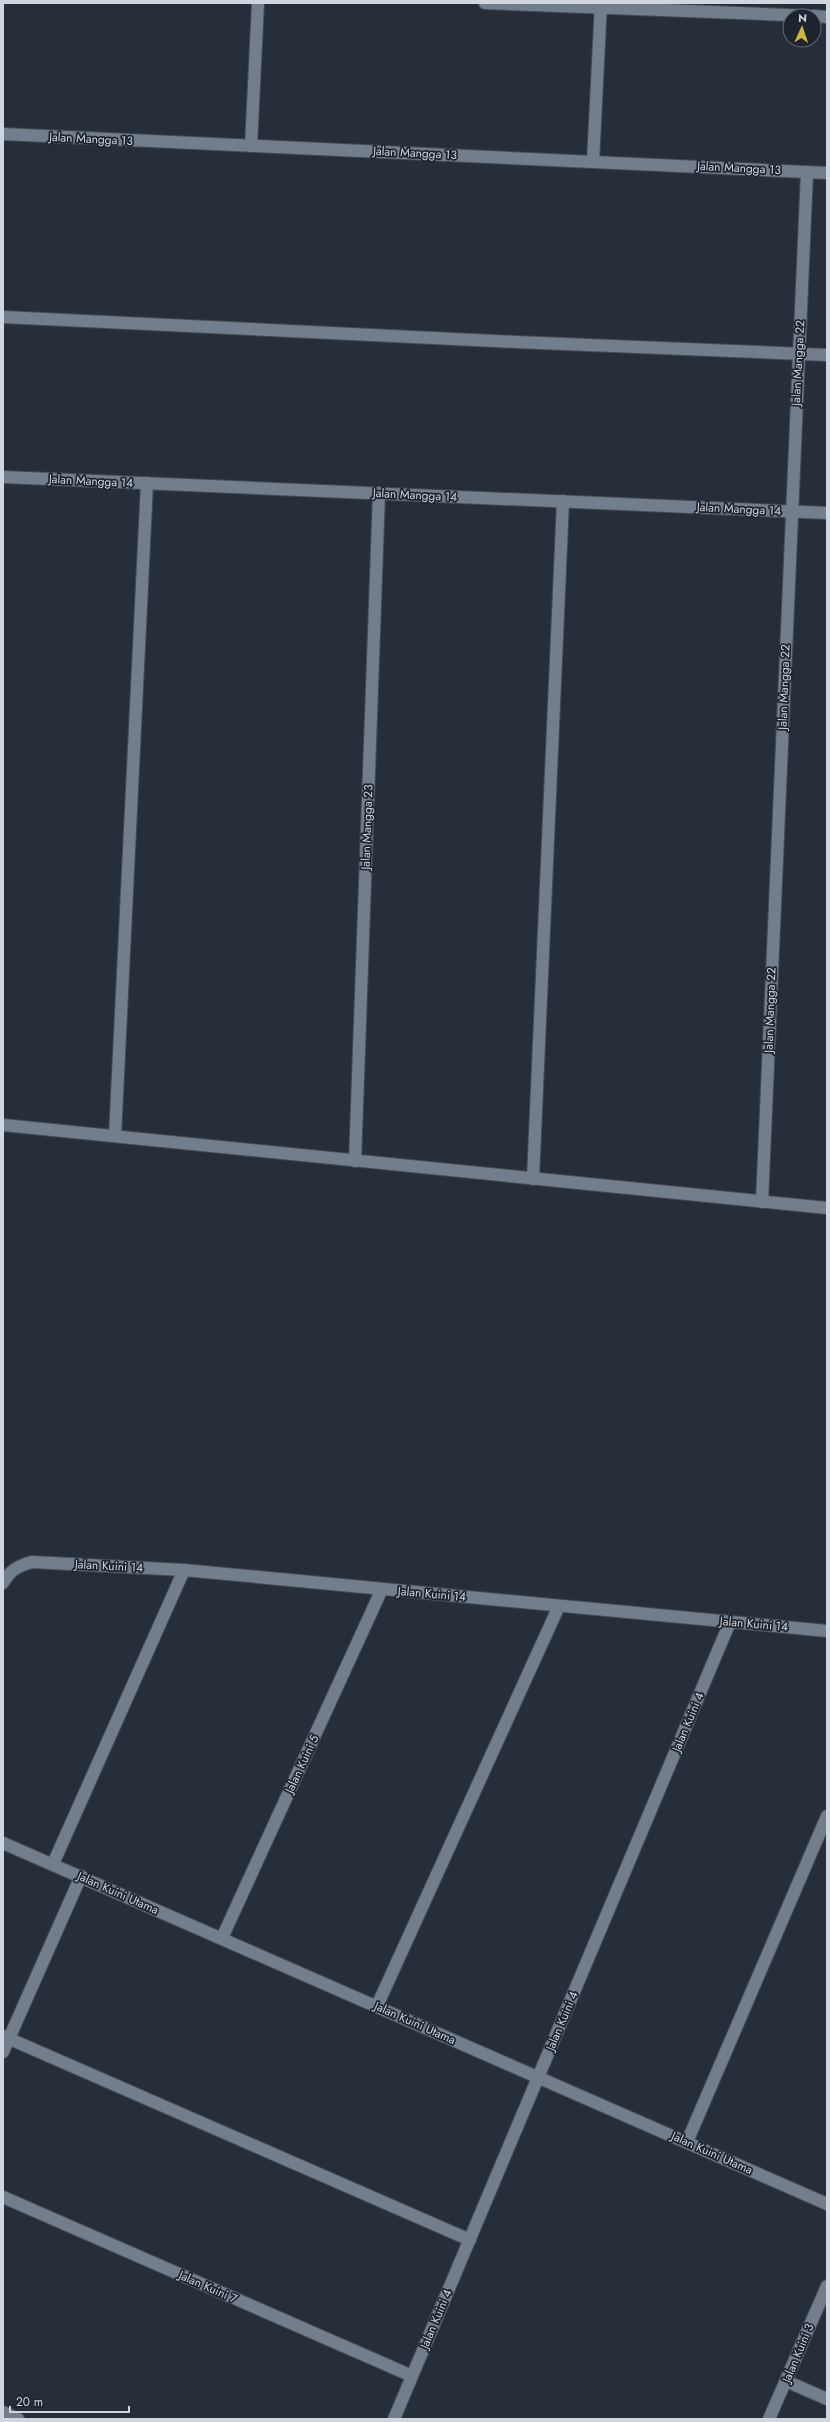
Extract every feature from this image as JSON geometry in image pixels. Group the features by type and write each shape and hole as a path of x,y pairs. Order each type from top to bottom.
{"street":[{"path":"252,146 258,3"},
{"path":"485,3 601,5 782,14"},
{"path":"593,162 601,5"},
{"name":"Jalan Mangga 13","path":"3,134 827,173"},
{"name":"Jalan Mangga 22","path":"762,1202 807,172"},
{"path":"3,317 516,342 827,355"},
{"name":"Jalan Mangga 14","path":"3,477 827,513"},
{"path":"115,1136 147,483"},
{"name":"Jalan Mangga 23","path":"355,1161 380,493"},
{"path":"533,1178 563,501"},
{"path":"3,1125 827,1208"},
{"name":"Jalan Kuini 14","path":"3,1584 10,1572 15,1568 20,1565 36,1563 184,1570 827,1631"},
{"path":"53,1864 184,1570"},
{"name":"Jalan Kuini 5","path":"222,1938 382,1589"},
{"path":"377,2006 559,1606"},
{"name":"Jalan Kuini 4","path":"394,2419 730,1622"},
{"path":"687,2142 827,1816"},
{"name":"Jalan Kuini Utama","path":"3,1842 827,2204"},
{"path":"3,2052 6,2038 81,1876"},
{"path":"6,2038 470,2240"},
{"name":"Jalan Kuini 7","path":"3,2197 412,2376"},
{"name":"Jalan Kuini 3","path":"769,2419 827,2286"},
{"path":"786,2381 827,2399"},
{"path":"3,2412 18,2419"}]}
